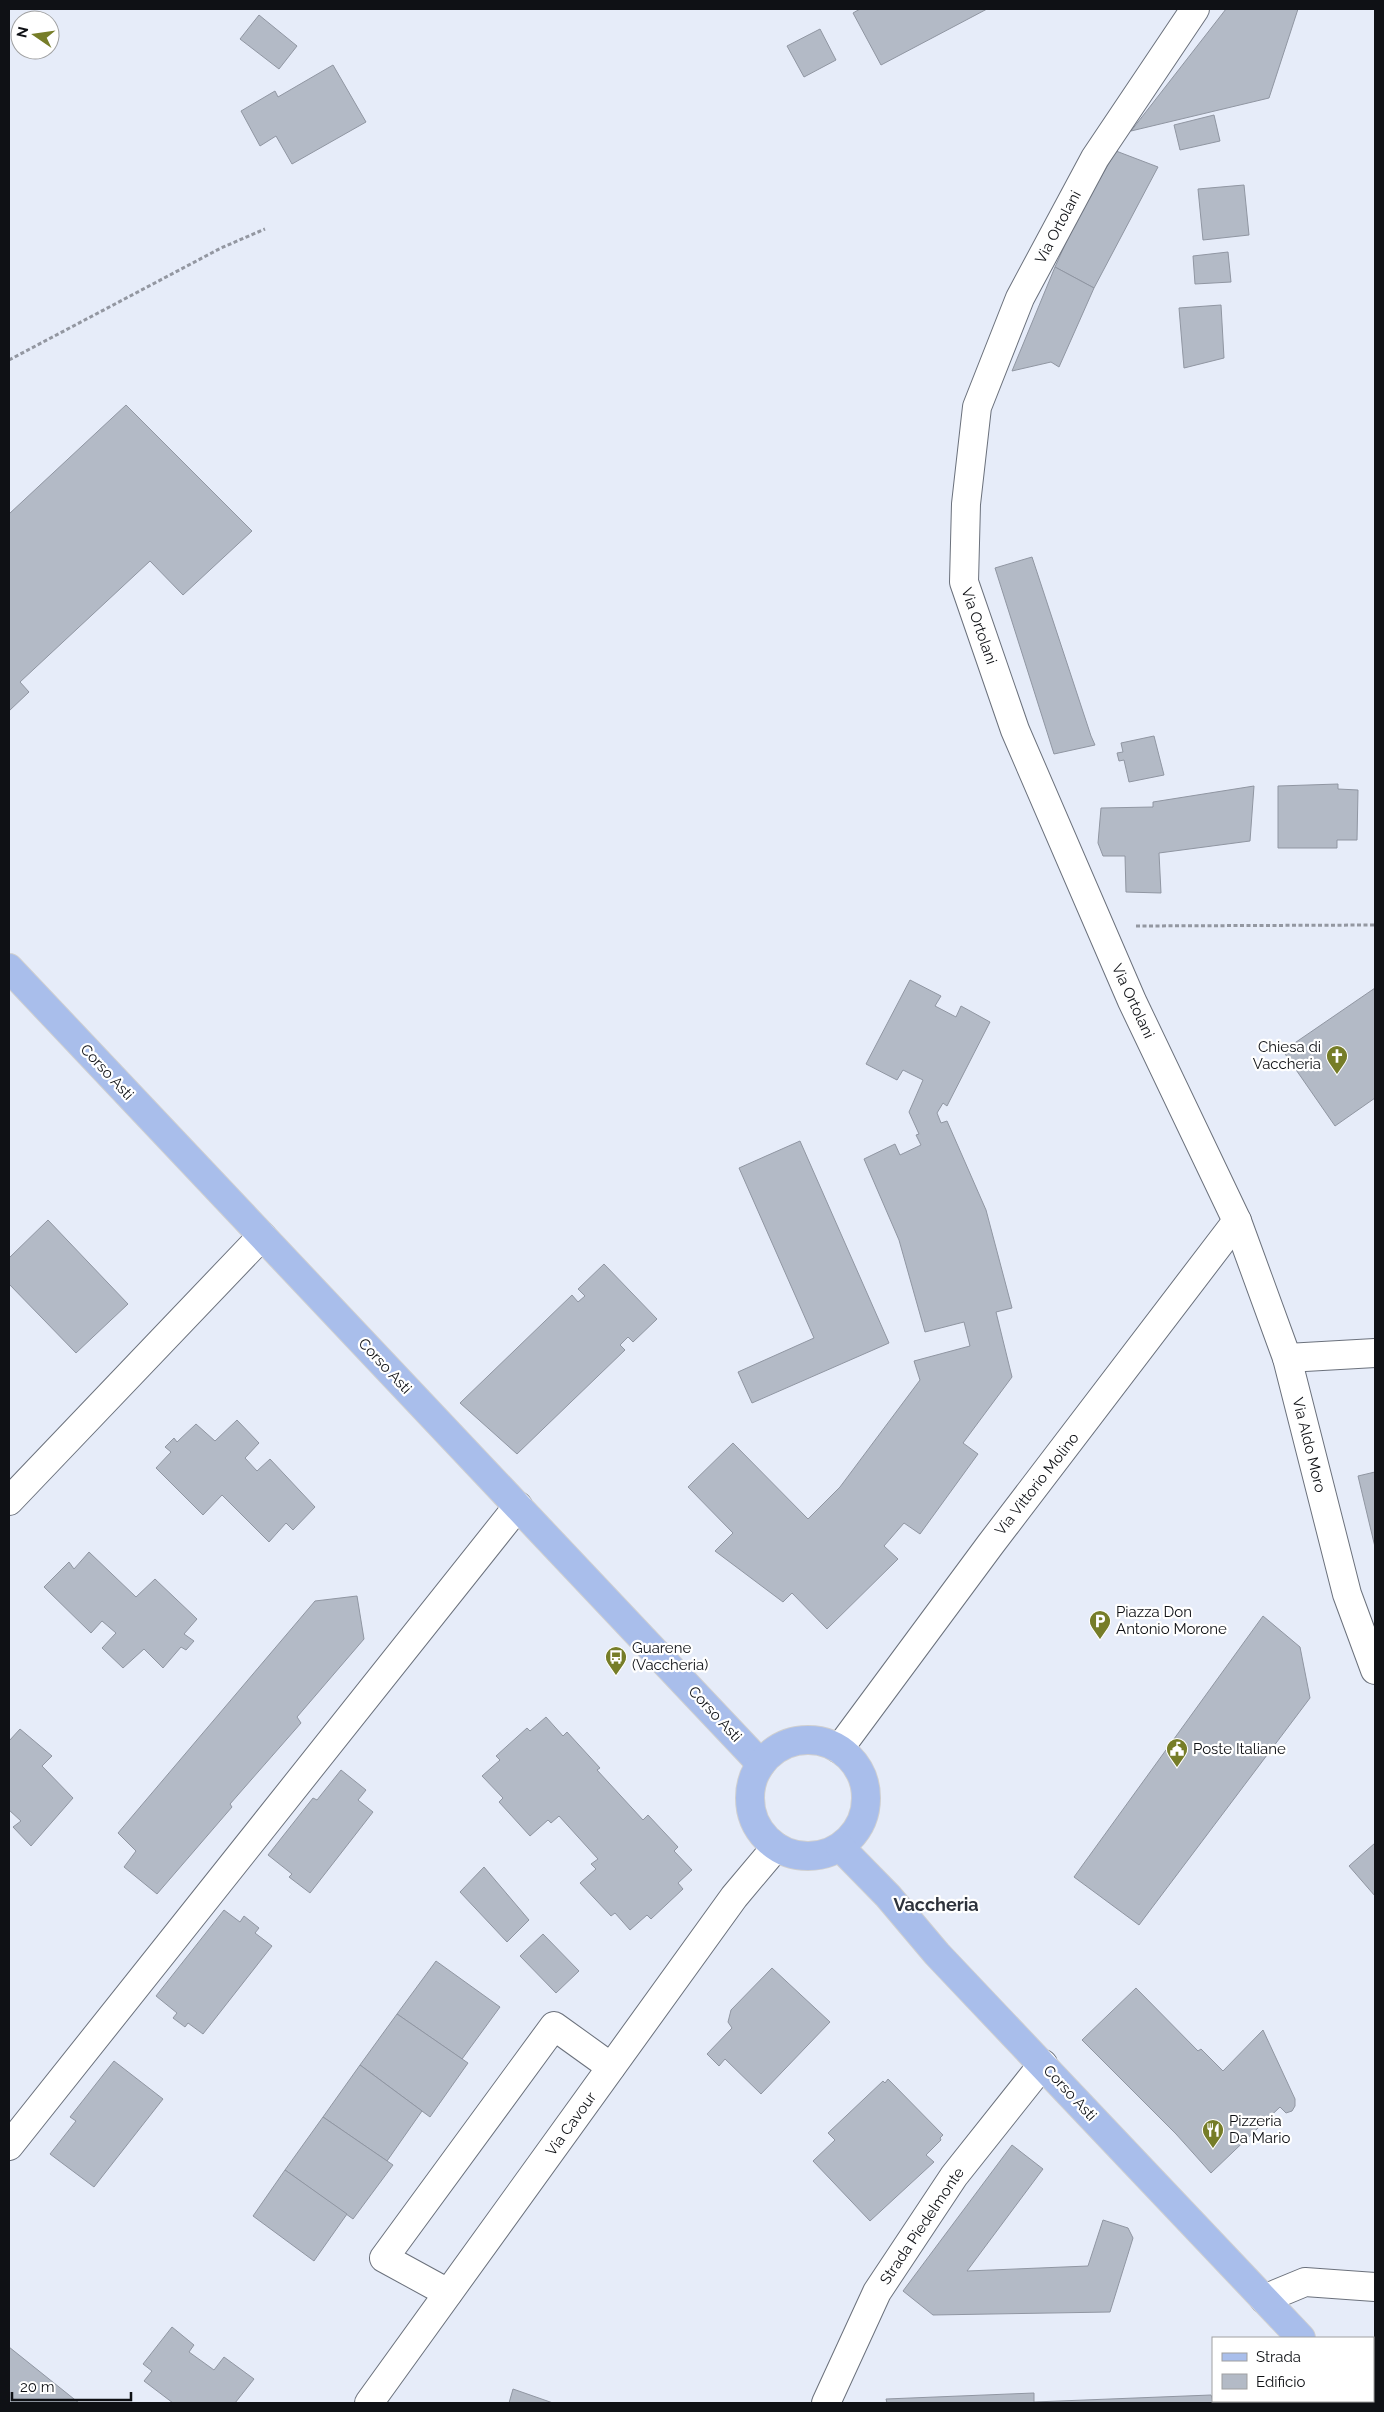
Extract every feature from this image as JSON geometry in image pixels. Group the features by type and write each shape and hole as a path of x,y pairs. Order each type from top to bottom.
{"main road":[{"name":"Corso Asti","path":"9,968 761,1764"},
{"path":"806,1740 824,1742 840,1749 853,1762 863,1779 866,1797 863,1816 854,1834 840,1847 825,1854 808,1856 792,1854 776,1847 762,1834 753,1818 750,1799 753,1780 761,1764 774,1751 789,1743 806,1740"},
{"name":"Corso Asti","path":"840,1847 888,1896 937,1954 1300,2337"}],"street":[{"name":"Via Ortolani","path":"1195,9 1095,158 1020,298 977,407 966,504 964,582 1015,730 1132,1001 1237,1221"},
{"name":"Via Aldo Moro","path":"1237,1221 1287,1358 1347,1594 1375,1670"},
{"name":"Via Vittorio Molino","path":"840,1749 990,1545 1237,1221"},
{"path":"9,1501 262,1236"},
{"path":"1287,1358 1375,1352"},
{"path":"9,2146 518,1506"},
{"name":"Via Cavour","path":"369,2403 734,1897 776,1847"},
{"path":"448,2293 384,2258 554,2026 612,2067"},
{"name":"Strada Piedelmonte","path":"826,2403 877,2292 954,2176 1043,2064"},
{"path":"1264,2299 1305,2282 1375,2287"}],"path":[{"path":"9,360 221,248 265,229"},
{"path":"1100,926 1375,925"}],"building":[{"path":"860,9 987,9 881,65 853,13"},
{"path":"1226,9 1298,9 1269,98 1131,131"},
{"path":"259,15 297,46 279,69 240,39"},
{"path":"820,29 836,60 804,77 787,46"},
{"path":"333,65 366,122 292,164 276,136 260,146 241,111 275,91 278,97"},
{"path":"1214,115 1220,141 1180,150 1174,125"},
{"path":"1116,151 1158,167 1094,288 1055,267 1076,220"},
{"path":"1244,185 1249,235 1203,240 1198,189"},
{"path":"1228,252 1231,282 1195,284 1193,256"},
{"path":"1055,267 1094,288 1059,367 1051,362 1012,371"},
{"path":"1221,305 1224,358 1184,368 1179,308"},
{"path":"126,405 252,531 183,595 150,561 20,682 29,692 9,711 9,514"},
{"path":"1032,557 1095,745 1054,754 995,568"},
{"path":"1154,736 1164,775 1129,782 1124,760 1119,761 1117,753 1123,752 1121,743"},
{"path":"1338,784 1338,789 1358,790 1357,840 1337,840 1337,848 1278,848 1278,786"},
{"path":"1254,786 1250,841 1159,853 1161,893 1126,892 1125,856 1103,856 1098,843 1101,808 1153,807 1153,802"},
{"path":"910,980 941,996 935,1006 956,1017 961,1006 990,1022 947,1106 943,1103 937,1113 941,1123 947,1121 986,1210 1012,1308 996,1312 1012,1377 963,1443 978,1454 920,1534 904,1523 884,1546 898,1559 827,1629 792,1593 783,1602 715,1551 733,1533 688,1487 733,1443 808,1519 840,1487 920,1380 914,1361 970,1346 964,1322 925,1332 899,1240 864,1159 895,1144 900,1155 921,1145 916,1135 919,1134 909,1112 923,1080 903,1070 897,1080 866,1064"},
{"name":"Chiesa di Vaccheria","path":"1375,988 1375,1098 1335,1126 1283,1051"},
{"path":"800,1141 889,1343 752,1403 738,1372 814,1338 739,1168"},
{"path":"48,1220 128,1304 76,1353 9,1284 9,1258"},
{"path":"604,1264 657,1319 633,1342 628,1337 620,1345 625,1350 517,1454 460,1403 572,1295 578,1302 585,1296 578,1289"},
{"path":"237,1420 259,1443 245,1458 257,1471 270,1459 315,1507 293,1530 286,1523 269,1542 222,1495 203,1515 156,1468 171,1452 165,1447 174,1438 177,1442 196,1424 215,1441"},
{"path":"1375,1472 1375,1547 1358,1476"},
{"path":"89,1552 136,1597 155,1579 197,1619 184,1634 194,1641 186,1650 181,1647 163,1668 144,1649 123,1668 102,1648 116,1633 102,1621 91,1633 44,1587 69,1562 74,1569"},
{"path":"357,1596 364,1639 297,1717 301,1723 230,1804 232,1807 157,1894 124,1867 136,1851 118,1833 315,1601"},
{"path":"1263,1616 1300,1647 1310,1698 1139,1925 1074,1877"},
{"path":"546,1717 563,1736 567,1732 600,1768 597,1770 643,1820 648,1815 678,1847 674,1851 692,1870 678,1883 683,1889 651,1919 647,1915 630,1930 615,1913 611,1916 580,1883 596,1869 591,1864 598,1859 559,1816 551,1823 548,1820 530,1836 499,1802 503,1798 482,1776 500,1760 496,1756 527,1728 530,1731"},
{"path":"20,1729 52,1756 42,1766 73,1798 31,1846 13,1827 21,1821 9,1810 9,1741"},
{"path":"341,1770 366,1790 358,1800 373,1812 310,1893 289,1877 292,1874 268,1855 313,1798 317,1800"},
{"path":"1375,1843 1375,1896 1349,1866"},
{"path":"484,1867 529,1920 507,1942 460,1892"},
{"path":"224,1910 240,1922 244,1916 259,1928 255,1933 272,1946 203,2034 188,2023 185,2027 173,2018 177,2013 156,1996"},
{"path":"543,1934 579,1971 556,1993 520,1956"},
{"path":"436,1961 500,2007 462,2059 397,2014"},
{"path":"772,1968 830,2022 761,2094 725,2059 719,2066 707,2054 732,2028 728,2022 731,2010"},
{"path":"1136,1988 1198,2051 1201,2049 1223,2071 1263,2030 1295,2099 1295,2106 1292,2111 1286,2113 1280,2107 1211,2173 1176,2134 1082,2040"},
{"path":"397,2014 468,2063 430,2117 360,2065"},
{"path":"114,2061 163,2099 94,2187 50,2154 76,2121 70,2117"},
{"path":"360,2065 422,2111 387,2161 323,2117"},
{"path":"888,2079 943,2135 940,2138 941,2140 926,2155 934,2162 870,2221 813,2161 835,2140 828,2133 883,2081 885,2083"},
{"path":"323,2117 393,2165 353,2219 285,2170"},
{"path":"1012,2145 1043,2169 967,2271 1088,2266 1103,2220 1128,2228 1133,2238 1110,2312 933,2315 903,2291"},
{"path":"285,2170 347,2214 314,2261 253,2216"},
{"path":"172,2327 194,2345 189,2352 214,2370 224,2357 254,2379 235,2403 173,2403 144,2381 152,2371 143,2364"},
{"path":"9,2347 79,2403 9,2403"},
{"path":"513,2389 553,2403 509,2403"},
{"path":"1034,2393 1034,2402 1211,2395 1212,2402 1219,2403 887,2403 886,2399"}],"place":[{"name":"Chiesa di Vaccheria","path":"1337,1075"},
{"name":"Piazza Don Antonio Morone","path":"1100,1640"},
{"name":"Guarene (Vaccheria)","path":"616,1676"},
{"name":"Poste Italiane","path":"1177,1768"},
{"name":"Pizzeria Da Mario","path":"1213,2149"}],"district":[{"name":"Vaccheria","path":"936,1904"}]}
